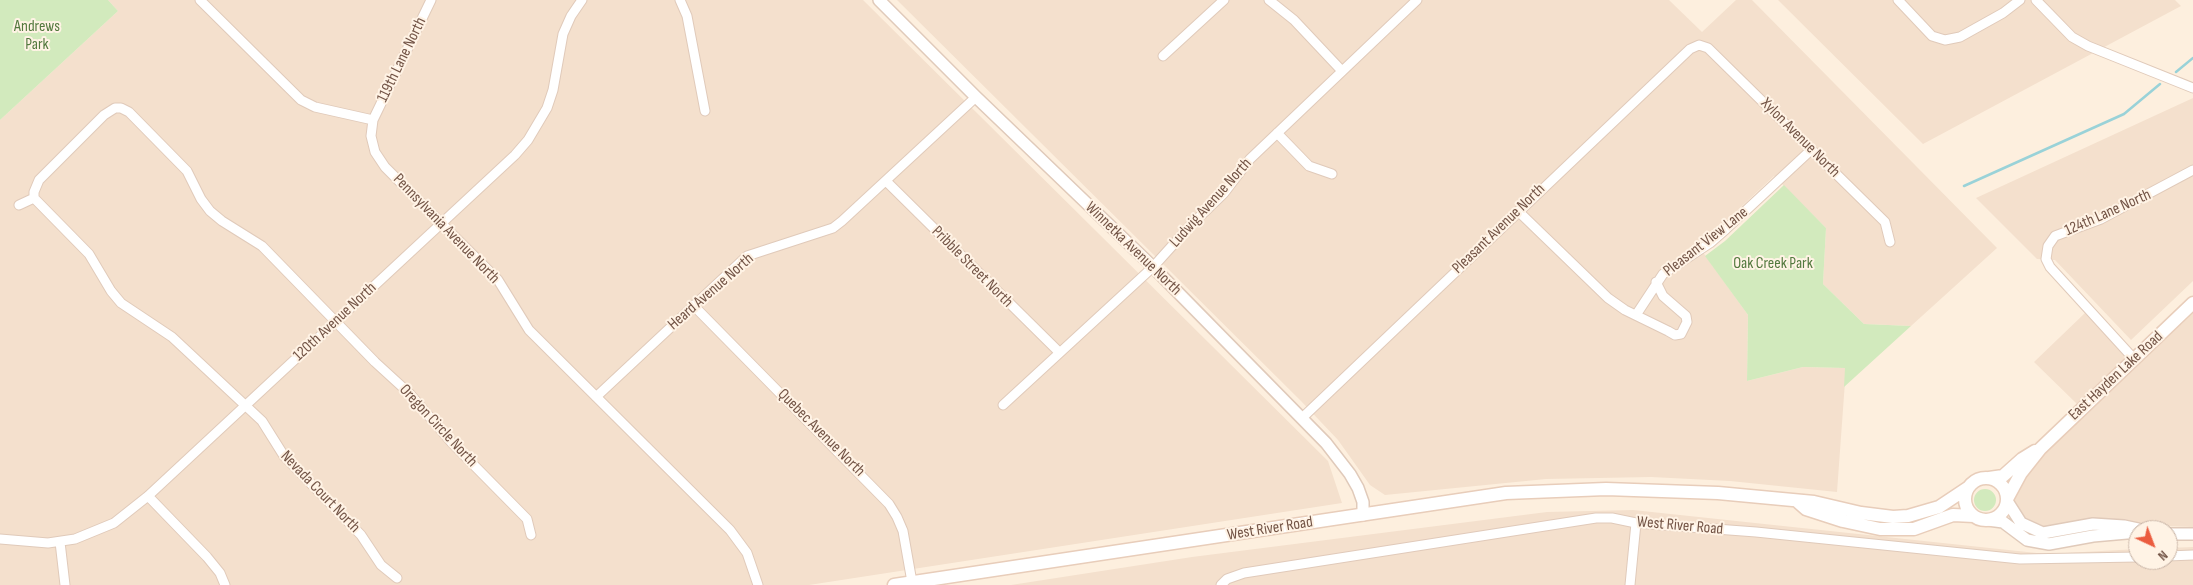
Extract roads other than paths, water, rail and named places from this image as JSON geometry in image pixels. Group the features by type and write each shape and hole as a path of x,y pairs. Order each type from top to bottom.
{"main road":[{"name":"East Hayden Lake Road","path":"2007,500 2021,474 2040,449 2193,303"},
{"name":"East Hayden Lake Road","path":"1989,478 2003,476 2022,459 2040,449"},
{"path":"1989,478 2000,483 2004,488 2007,500 2002,512 1988,520 1974,516 1966,503 1969,487 1978,479 1989,478"},
{"name":"West River Road","path":"894,585 1513,492 1574,490 1700,492 1814,502 1879,516 1908,516 1939,507 1969,487"},
{"name":"West River Road","path":"1798,502 1806,508 1843,521 1880,529 1914,529 1953,515 1974,516"}],"street":[{"path":"200,0 301,100 315,107 374,120"},
{"name":"119th Lane North","path":"374,120 431,0"},
{"name":"120th Avenue North","path":"0,538 37,542 60,542 89,535 114,523 148,496 515,155 538,125 553,90 563,34 571,16 582,0"},
{"path":"680,0 687,16 705,111"},
{"name":"Winnetka Avenue North","path":"879,0 976,97 1153,267 1326,443 1350,474 1361,496 1363,515"},
{"path":"1163,56 1224,0"},
{"path":"1269,0 1294,20 1342,71"},
{"name":"Ludwig Avenue North","path":"1003,405 1153,267 1190,226 1224,193 1250,159 1417,0"},
{"path":"1898,0 1932,36 1945,40 1960,37 2003,13 2020,0"},
{"path":"2036,0 2072,37 2088,46 2193,88"},
{"name":"Xylon Avenue North","path":"1698,45 1708,48 1885,222 1890,242"},
{"name":"Pleasant Avenue North","path":"1302,418 1690,49 1698,45"},
{"name":"Heard Avenue North","path":"596,397 747,256 833,228 842,222 976,97"},
{"name":"Oregon Circle North","path":"34,198 34,192 39,180 104,114 115,108 121,108 129,112 187,171 201,199 210,211 222,221 262,246 375,362 410,394 452,443 528,519 531,535"},
{"name":"Pennsylvania Avenue North","path":"374,120 371,136 372,145 379,160 498,280 529,330 739,541 751,564 758,585"},
{"path":"1277,133 1309,166 1332,174"},
{"name":"Pleasant View Lane","path":"1636,315 1656,282 1672,266 1710,243 1812,150"},
{"name":"124th Lane North","path":"2134,359 2052,269 2046,259 2046,251 2055,236 2101,219 2193,170"},
{"name":"Pribble Street North","path":"886,181 1059,352"},
{"path":"19,205 34,198"},
{"name":"Nevada Court North","path":"34,198 90,254 111,291 121,303 172,338 204,370 262,421 284,456 361,535 381,565 397,578"},
{"path":"1518,212 1608,298 1636,315 1675,334 1681,334 1687,322 1686,316 1663,296 1656,282"},
{"name":"Quebec Avenue North","path":"693,305 889,504 898,517 903,531 912,582"},
{"path":"148,496 208,557 220,573 225,585"},
{"path":"2007,500 2021,523 2027,528 2043,533 2093,524 2128,527"},
{"name":"West River Road","path":"1224,582 1244,573 1563,522 1612,518 1636,523 1756,532 2020,559 2128,557"},
{"path":"1988,520 2003,522 2027,540 2041,544 2056,544 2093,536 2128,533"},
{"path":"1630,585 1636,523"},
{"path":"2178,534 2193,534"},
{"path":"60,542 65,585"},
{"path":"2178,556 2193,555"}],"waterway":[{"path":"2176,72 2193,58"},
{"path":"1964,186 2124,114 2160,84"}],"park label":[{"name":"Andrews Park","path":"37,36"},
{"name":"Oak Creek Park","path":"1773,264"}]}
